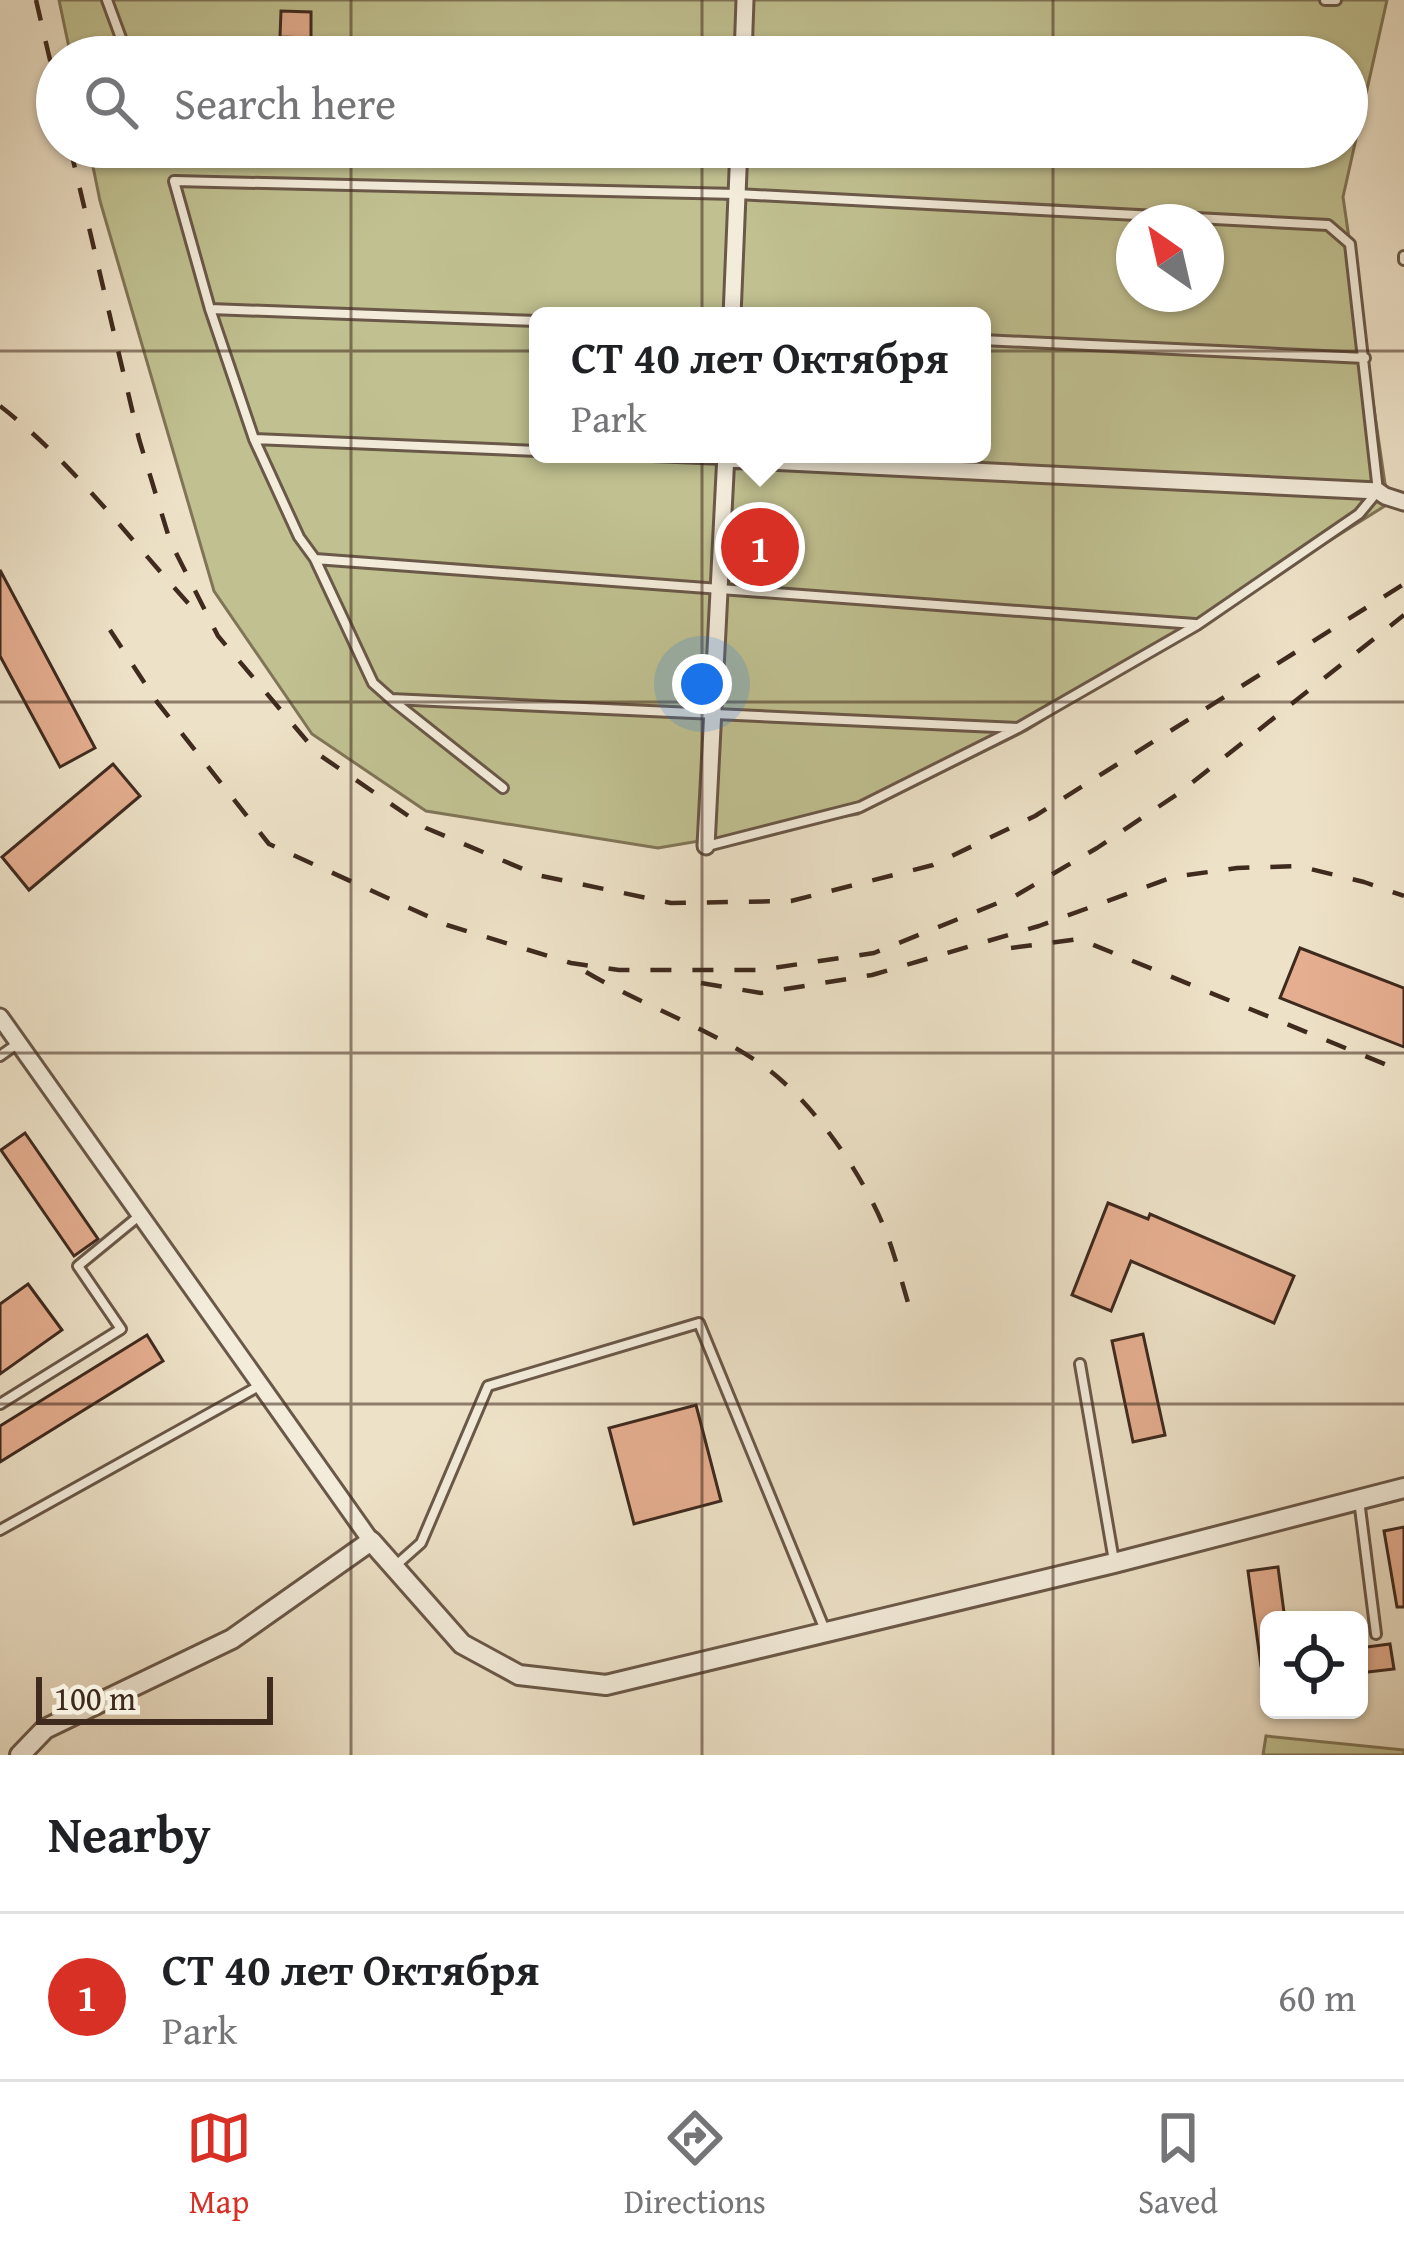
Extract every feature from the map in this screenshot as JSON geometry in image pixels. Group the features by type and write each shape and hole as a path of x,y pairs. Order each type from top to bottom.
{"street":[{"path":"744,36 745,0"},
{"path":"732,307 738,168"},
{"path":"706,846 726,463"},
{"path":"841,463 1378,491 1404,502"},
{"path":"0,1017 371,1541 462,1644 520,1676 606,1685 1404,1488"},
{"path":"20,1755 45,1729 232,1640 371,1541"}],"lane":[{"path":"107,0 120,36"},
{"path":"1325,0 1336,0"},
{"path":"503,788 373,683 254,439 174,181 737,194 1328,225 1350,244 1378,491 1359,514 1197,625 1018,728 860,807 706,846"},
{"path":"210,309 529,321"},
{"path":"991,340 1365,358"},
{"path":"254,439 529,451"},
{"path":"315,559 1197,625"},
{"path":"391,699 1018,728"},
{"path":"0,1056 19,1043"},
{"path":"0,1404 121,1329 78,1266 140,1215"},
{"path":"394,1567 421,1544 488,1386 699,1323 826,1631"},
{"path":"1081,1364 1114,1563"},
{"path":"0,1531 260,1385"},
{"path":"1359,1499 1376,1634"}],"green space":[{"path":"59,0 1387,0 1368,85 1368,36 67,36"},
{"path":"93,168 1349,168 1343,197 1388,504 1027,730 858,814 658,848 426,811 312,734 214,591"},
{"path":"1266,1736 1404,1750 1404,1755 1263,1755"}],"building":[{"path":"281,11 311,12 311,36 280,36"},
{"path":"0,570 95,748 60,767 0,656"},
{"path":"113,764 140,796 29,890 2,857"},
{"path":"1300,948 1404,988 1404,1047 1280,998"},
{"path":"25,1133 98,1239 74,1256 1,1150"},
{"path":"1108,1203 1148,1219 1150,1214 1294,1276 1274,1323 1131,1261 1111,1311 1072,1295"},
{"path":"28,1284 62,1330 0,1374 0,1304"},
{"path":"1143,1334 1165,1435 1133,1442 1112,1341"},
{"path":"147,1335 163,1361 0,1462 0,1426"},
{"path":"696,1405 721,1501 634,1524 609,1428"},
{"path":"1404,1527 1404,1607 1397,1607 1384,1531"},
{"path":"1278,1567 1284,1611 1260,1611 1260,1659 1248,1571"},
{"path":"1390,1644 1394,1669 1368,1672 1368,1647"}],"railway":[{"path":"36,0 44,36"},
{"path":"75,168 139,439 170,541 218,636 318,754 426,828 537,875 671,903 791,901 933,865 1035,816 1404,584"},
{"path":"0,406 79,479 198,614"},
{"path":"110,630 157,702 269,844 447,925 571,963 619,970 759,970 874,953 1015,896 1179,793 1404,615"},
{"path":"701,983 761,993 872,975 1039,926 1173,877 1237,868 1298,866 1404,896"},
{"path":"1011,948 1079,939 1404,1072"},
{"path":"586,972 737,1049 798,1096 836,1142 867,1192 889,1240 913,1320"}],"place":[{"name":"СТ 40 лет Октября","path":"760,547"}]}
